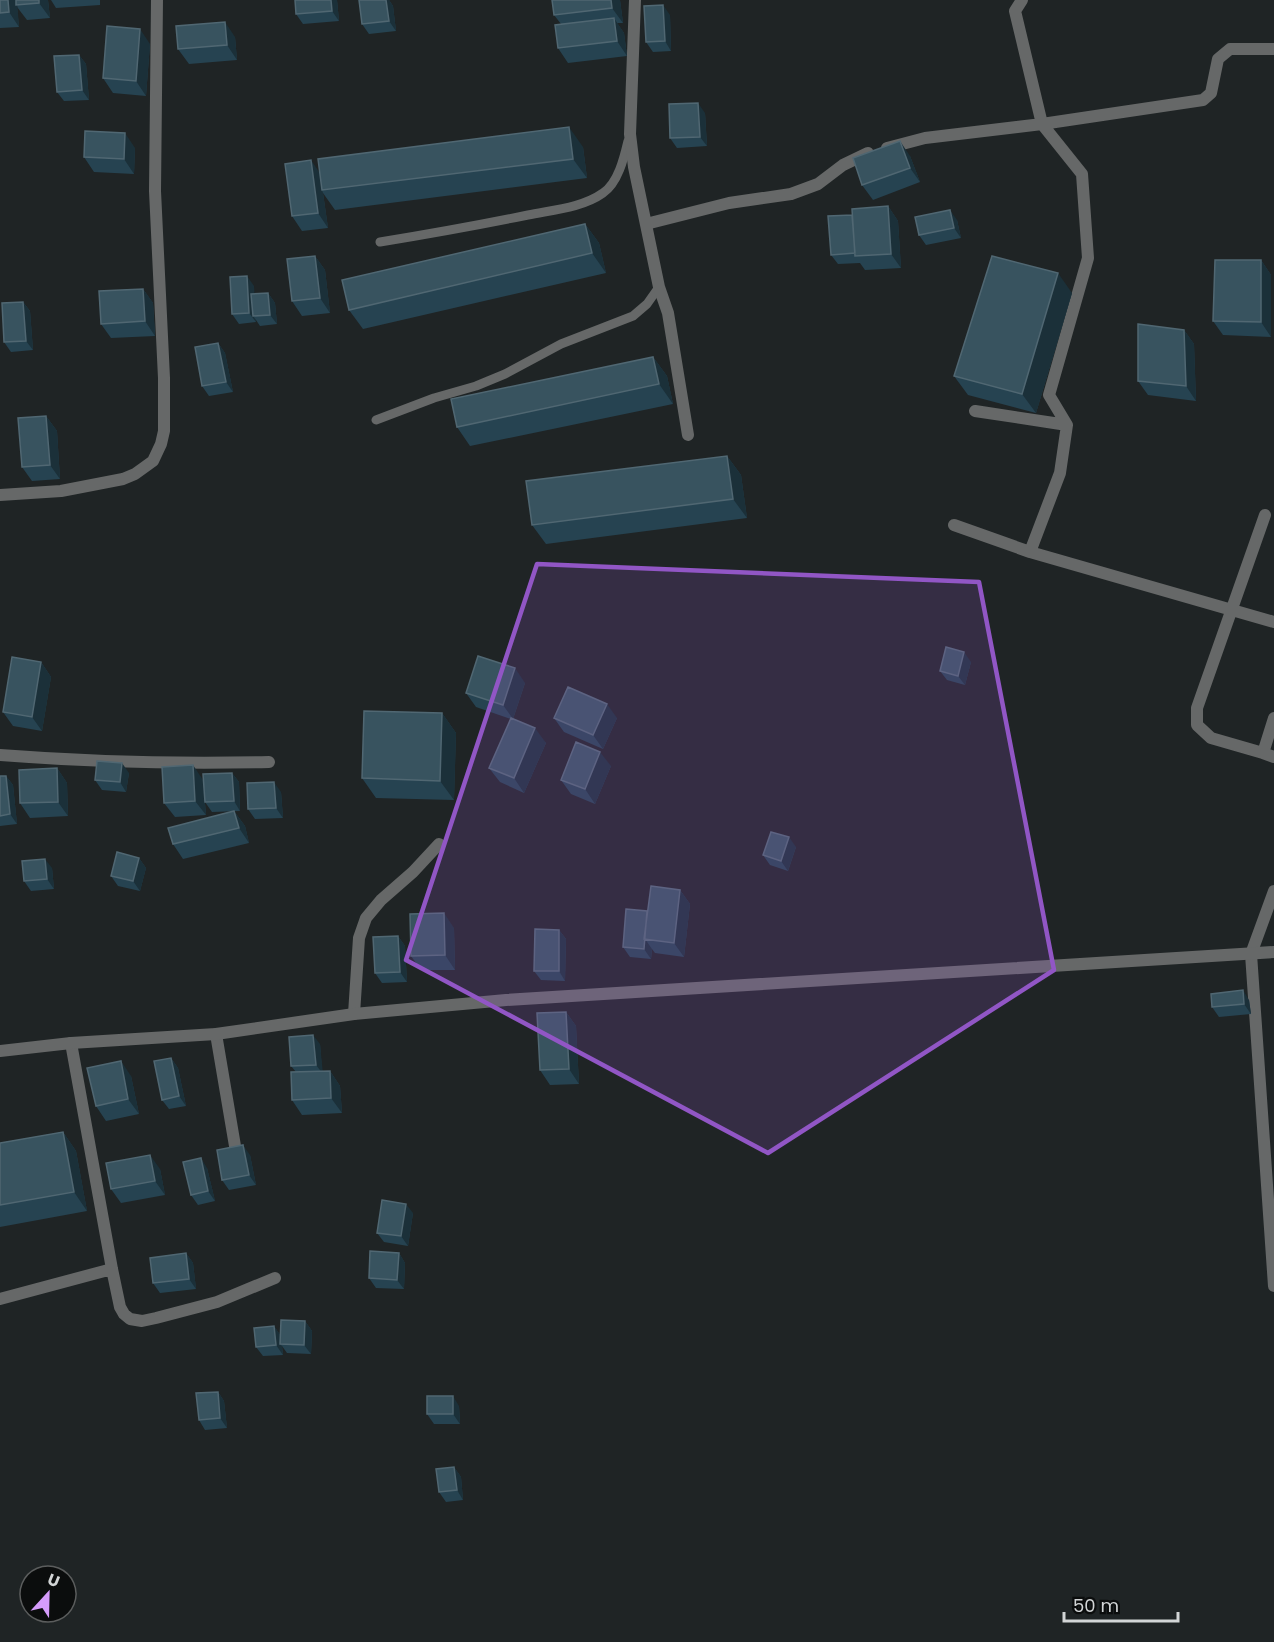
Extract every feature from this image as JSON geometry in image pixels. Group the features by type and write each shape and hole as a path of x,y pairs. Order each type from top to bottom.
{"street":[{"path":"0,495 61,491 123,479 135,474 153,461 161,444 164,431 164,378 155,191 157,0"},
{"path":"634,0 630,134 634,167 659,287 668,313 688,435"},
{"path":"1022,0 1015,11 1042,124 1082,174 1088,258 1049,395 1067,425 1060,473 1030,552"},
{"path":"646,224 729,203 792,194 818,184 861,155 925,138 1042,124 1203,100 1211,93 1218,59 1230,49 1274,49"},
{"path":"975,411 1067,425"},
{"path":"1265,515 1197,708 1197,725 1212,738 1268,755 1274,718"},
{"path":"954,525 1030,552 1274,622"},
{"path":"0,755 200,764 269,762"},
{"path":"354,1014 359,938 366,918 381,900 413,872 439,844"},
{"path":"1274,891 1251,954 1274,1286"},
{"path":"0,1051 71,1043 216,1034 354,1014 494,1001 1274,952"},
{"path":"216,1034 235,1146"},
{"path":"71,1043 111,1269 120,1307 130,1319 142,1321 217,1302 275,1278"},
{"path":"0,1299 111,1269"}],"lane":[{"path":"380,242 489,223 592,200 605,192 612,183 625,156 630,134"},
{"path":"376,420 434,398 476,386 505,374 561,344 633,316 648,304 659,287"}],"highlighted area":[{"path":"537,564 979,582 1054,970 768,1153 406,960"}],"building":[{"path":"0,0 8,0 9,12 0,13"},
{"path":"16,0 39,0 39,3 16,5"},
{"path":"295,0 331,0 332,11 296,14"},
{"path":"359,0 386,0 389,21 362,24"},
{"path":"552,0 611,0 612,8 554,15"},
{"path":"663,5 665,41 646,42 644,6"},
{"path":"614,18 617,41 558,48 555,25"},
{"path":"225,22 227,45 178,49 176,26"},
{"path":"107,26 140,29 136,81 103,78"},
{"path":"79,55 82,90 57,92 54,56"},
{"path":"698,103 700,137 670,138 669,104"},
{"path":"569,127 573,159 322,190 318,159"},
{"path":"85,131 125,133 124,159 84,157"},
{"path":"900,141 910,168 862,185 853,158"},
{"path":"311,160 318,213 292,216 285,164"},
{"path":"888,206 891,254 855,256 852,209"},
{"path":"950,210 954,228 919,235 915,217"},
{"path":"852,215 855,253 831,255 828,216"},
{"path":"585,224 592,253 349,310 342,280"},
{"path":"315,256 320,298 292,301 287,259"},
{"path":"992,256 1058,273 1022,394 954,376"},
{"path":"1215,260 1261,260 1261,322 1213,321"},
{"path":"247,276 249,313 232,314 230,277"},
{"path":"143,289 145,321 101,324 99,291"},
{"path":"268,293 270,315 253,316 251,294"},
{"path":"23,302 26,341 4,342 2,303"},
{"path":"1138,324 1184,330 1186,386 1138,381"},
{"path":"218,343 226,382 202,386 195,347"},
{"path":"653,357 659,384 457,427 451,399"},
{"path":"46,416 50,465 22,467 18,418"},
{"path":"727,456 733,499 532,525 526,481"},
{"path":"946,647 964,652 958,676 940,671"},
{"path":"478,656 515,668 503,705 466,693"},
{"path":"12,657 41,662 32,717 3,712"},
{"path":"568,687 607,704 593,735 554,718"},
{"path":"364,711 442,713 440,781 362,778"},
{"path":"511,718 535,728 514,778 489,768"},
{"path":"576,742 600,752 585,789 561,780"},
{"path":"97,761 122,763 120,782 95,780"},
{"path":"193,765 195,801 164,803 162,767"},
{"path":"57,768 58,802 20,803 19,770"},
{"path":"232,773 234,801 205,802 203,774"},
{"path":"0,776 6,776 10,814 0,816"},
{"path":"274,782 276,808 248,809 247,783"},
{"path":"234,811 239,828 173,844 168,828"},
{"path":"771,832 789,837 781,861 763,855"},
{"path":"117,852 139,858 133,881 111,876"},
{"path":"45,859 47,879 24,881 22,861"},
{"path":"651,886 680,890 674,943 644,939"},
{"path":"626,909 647,911 644,949 623,947"},
{"path":"444,913 445,955 411,956 410,914"},
{"path":"535,929 559,930 559,971 534,971"},
{"path":"398,936 400,972 375,973 373,937"},
{"path":"1243,990 1244,1004 1212,1007 1211,994"},
{"path":"566,1012 569,1069 540,1070 537,1013"},
{"path":"313,1035 316,1065 291,1066 289,1037"},
{"path":"171,1058 179,1096 162,1100 154,1061"},
{"path":"121,1061 128,1099 96,1106 87,1068"},
{"path":"330,1071 331,1098 292,1100 291,1072"},
{"path":"63,1132 74,1192 0,1205 0,1143"},
{"path":"243,1145 249,1175 222,1180 217,1150"},
{"path":"150,1155 155,1181 111,1189 106,1163"},
{"path":"201,1158 208,1191 191,1195 183,1162"},
{"path":"382,1200 406,1204 401,1236 377,1233"},
{"path":"370,1251 399,1253 397,1280 369,1278"},
{"path":"186,1253 189,1279 153,1283 150,1258"},
{"path":"281,1320 305,1321 304,1345 280,1344"},
{"path":"274,1326 276,1345 256,1347 254,1328"},
{"path":"218,1392 220,1418 199,1420 196,1393"},
{"path":"427,1396 453,1396 453,1414 427,1414"},
{"path":"454,1467 457,1490 439,1492 436,1469"}]}
